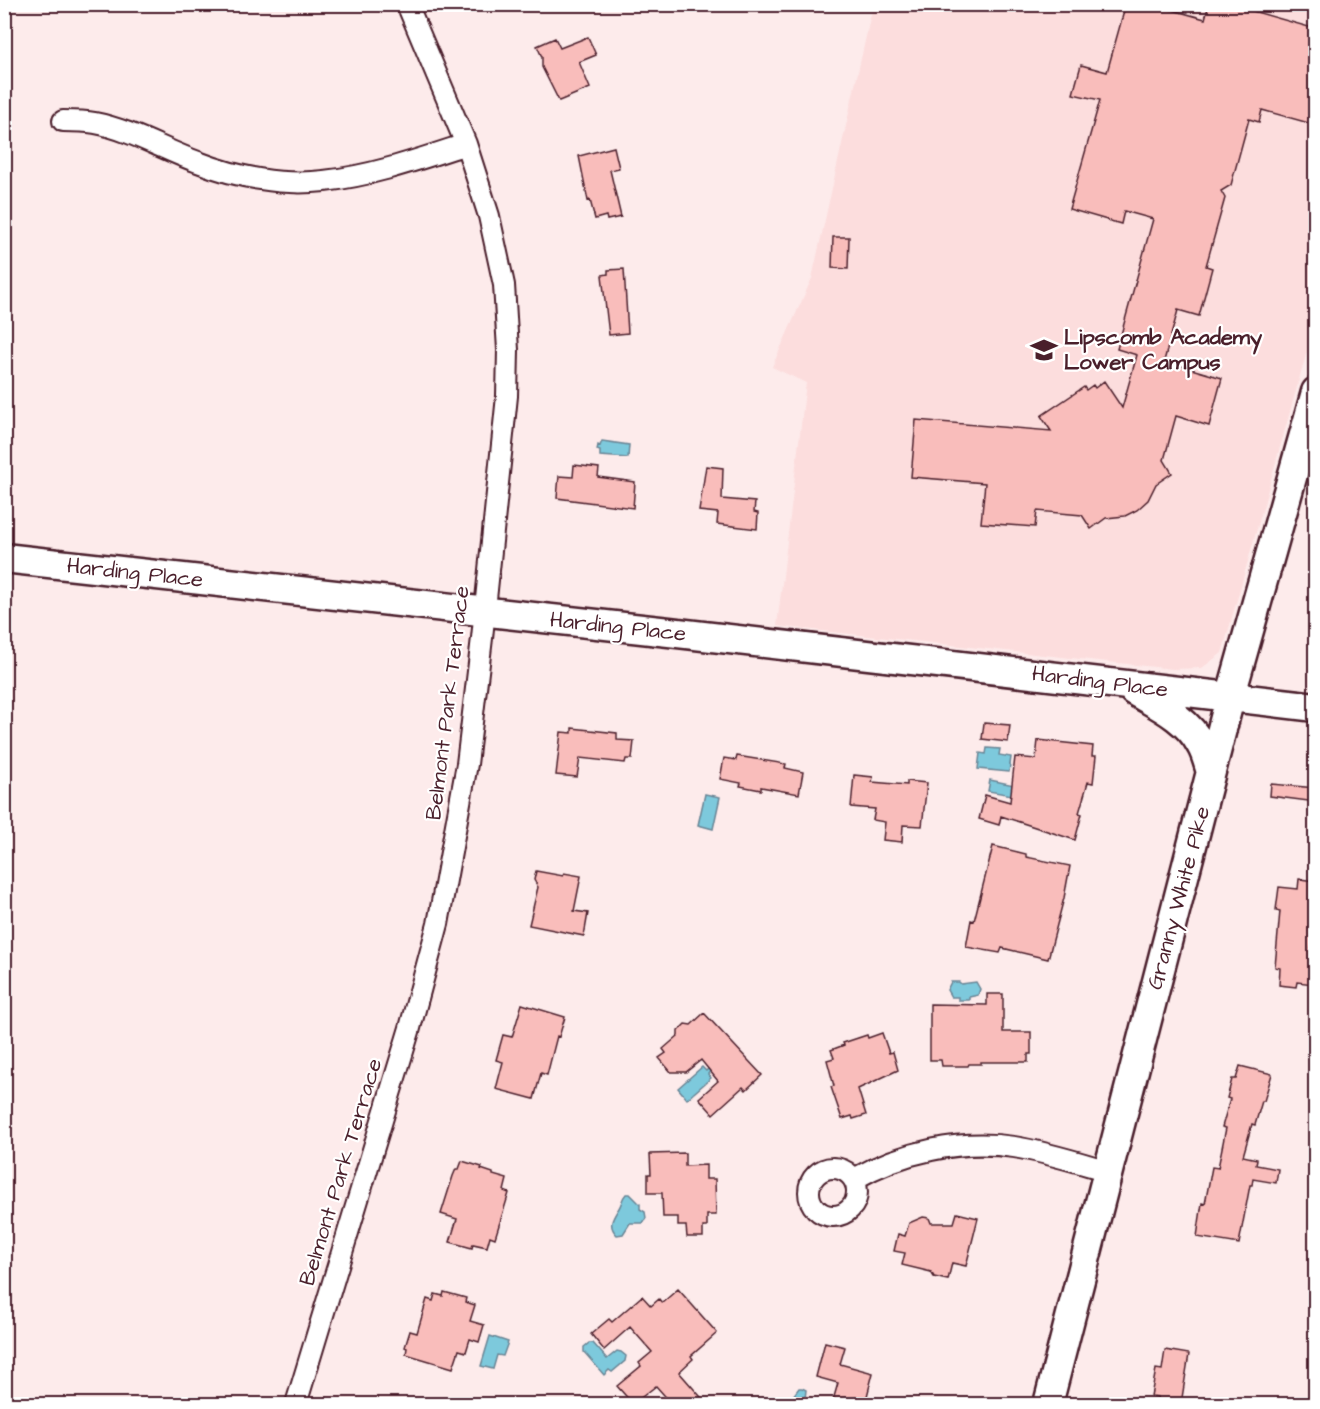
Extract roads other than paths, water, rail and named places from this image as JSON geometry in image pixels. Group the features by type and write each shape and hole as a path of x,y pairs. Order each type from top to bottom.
{"main road":[{"name":"Granny White Pike","path":"1048,1404 1230,698 1316,392"},
{"name":"Harding Place","path":"4,558 1316,707"},
{"path":"1122,684 1165,708 1190,728 1201,744 1211,772"}],"street":[{"name":"Belmont Park Terrace","path":"296,1404 410,1028 438,924 467,764 507,396 508,350 504,285 483,195 466,144 407,4"},
{"path":"63,121 95,123 122,131 226,172 293,182 324,181 379,171 466,144"},
{"path":"854,1179 894,1160 966,1146 1013,1147 1062,1157 1108,1171"}],"water":[{"path":"602,441 629,445 628,458 600,456 600,451 597,450"},
{"path":"987,748 1000,749 999,755 1011,757 1009,772 978,769 980,753 986,754"},
{"path":"990,780 1014,785 1012,795 988,791"},
{"path":"705,794 720,797 713,829 698,825"},
{"path":"951,982 961,984 976,982 980,989 978,995 969,997 969,1000 958,1000 958,997 951,997 947,990"},
{"path":"702,1067 706,1071 709,1068 711,1070 708,1074 711,1078 687,1099 678,1088"},
{"path":"626,1194 630,1194 640,1204 640,1209 645,1212 646,1218 643,1223 630,1223 623,1234 617,1235 612,1228 612,1222"},
{"path":"490,1336 508,1342 503,1356 497,1355 493,1369 481,1366"},
{"path":"593,1343 607,1359 617,1351 621,1352 626,1356 625,1361 612,1372 609,1370 604,1375 584,1352 584,1347"},
{"path":"799,1388 806,1390 807,1404 796,1404 793,1396"}],"place":[{"name":"Lipscomb Academy Lower Campus","path":"1044,350"}]}
